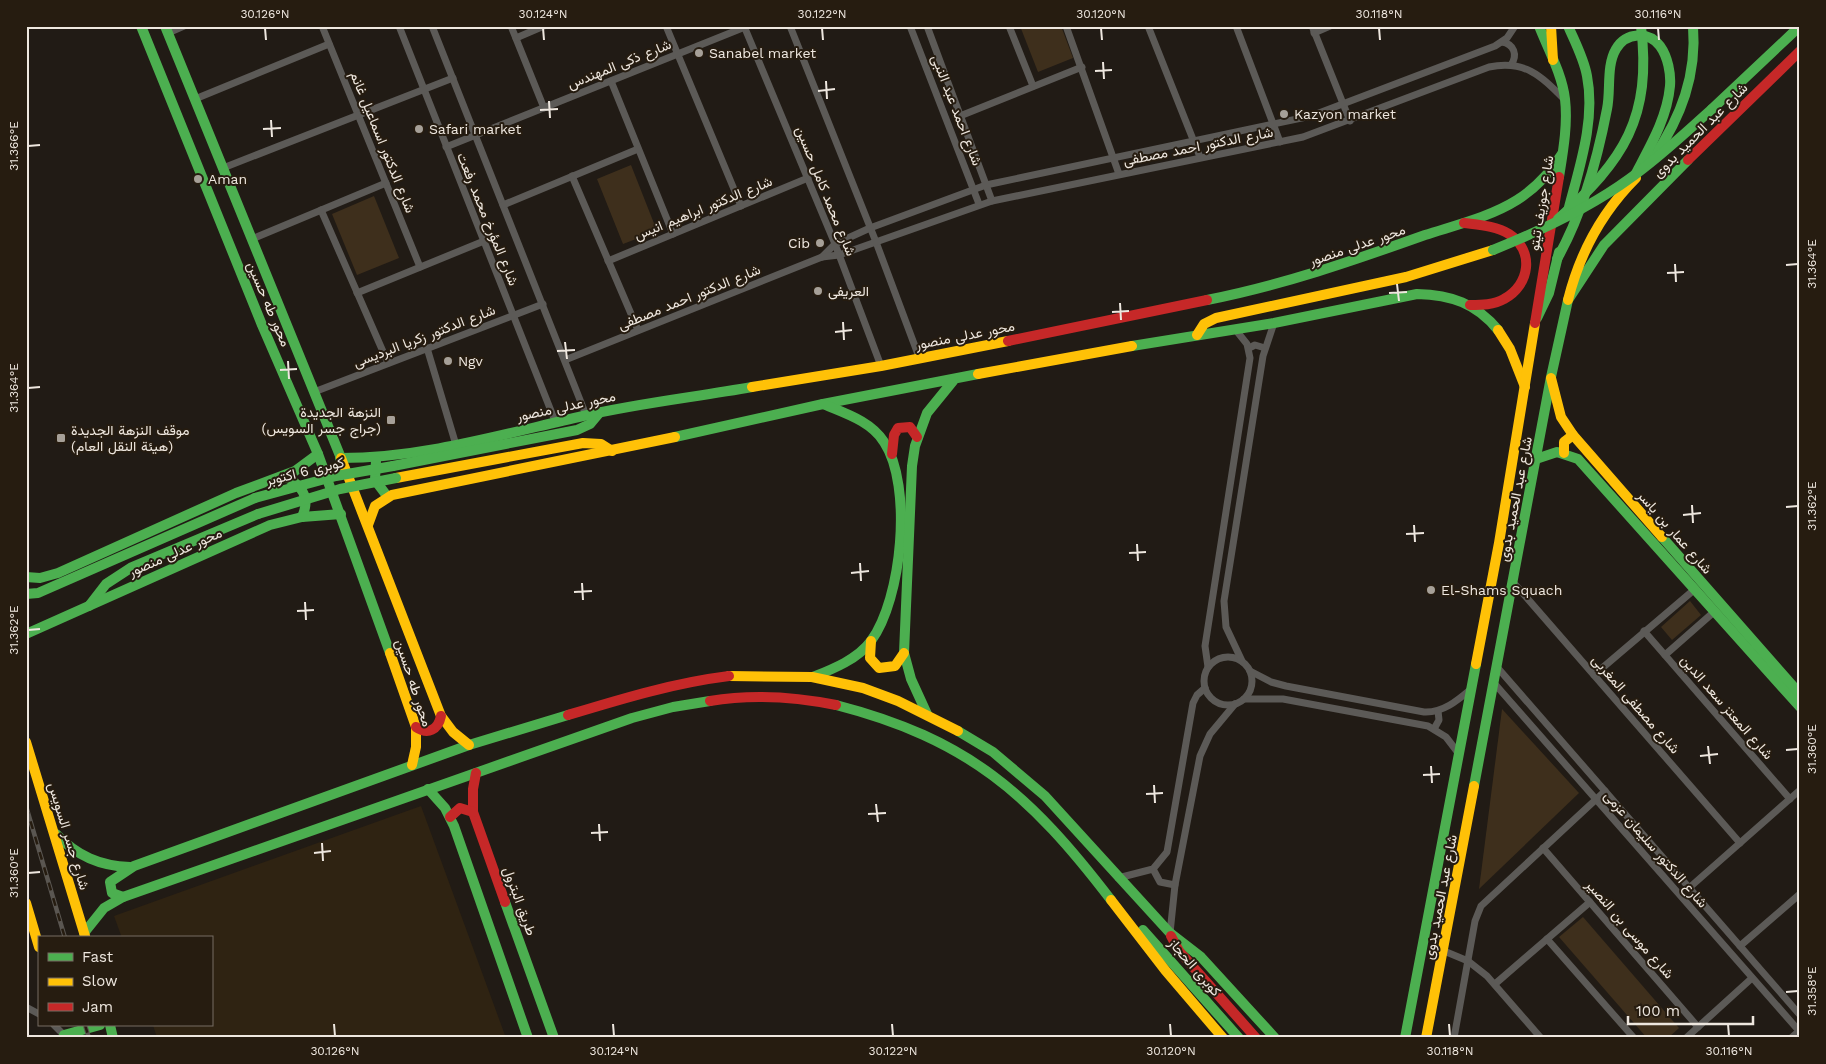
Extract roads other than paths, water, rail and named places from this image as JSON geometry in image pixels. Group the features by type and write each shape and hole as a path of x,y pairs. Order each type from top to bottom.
{"main road":[{"name":"محور طه حسين","path":"141,26 341,514 416,727 416,747 412,765"},
{"name":"شارع جوزيف تيتو","path":"1525,387 1563,154 1565,100 1553,60 1539,26"},
{"path":"1551,26 1553,60"},
{"path":"1537,318 1549,293 1589,110 1587,76 1568,26"},
{"path":"1558,219 1597,184 1621,153 1628,139 1643,86 1644,62 1641,26"},
{"path":"1568,300 1576,268 1594,229 1632,181 1647,167 1663,144 1681,109 1692,64 1693,26"},
{"path":"1197,335 1204,324 1216,318 1406,277 1493,250 1558,219 1596,199 1644,168 1712,109 1800,26"},
{"name":"محور طه حسين","path":"167,30 368,525 441,716 454,732 469,745"},
{"path":"1557,259 1571,233 1603,129 1614,52 1624,40 1640,35 1650,37 1659,43 1668,64 1670,81 1662,120 1632,181"},
{"name":"شارع عبد الحميد بدوى","path":"1426,1038 1444,951 1551,377 1568,300 1583,274 1612,236 1715,132 1800,51"},
{"name":"محور عدلى منصور","path":"340,458 377,458 456,445 600,412 881,366 1264,289 1314,275 1500,209 1520,198 1547,176 1563,154"},
{"path":"1461,223 1496,229 1509,234 1523,248 1527,261 1525,279 1511,295 1490,304 1470,305"},
{"path":"368,525 372,510 378,502 387,496 612,451 823,404 952,381 1086,353 1274,323 1417,294 1446,296 1470,305 1491,321 1506,339 1515,356 1525,387"},
{"name":"شارع عمار بن ياسر","path":"1551,377 1561,417 1572,436 1800,694"},
{"path":"871,641 870,658 879,668 893,668 902,659 904,653 912,466 917,437 927,413 952,381"},
{"name":"شارع عبد الحميد بدوى","path":"1405,1038 1499,543 1525,387"},
{"path":"823,404 865,423 879,436 892,455"},
{"name":"كوبرى 6 اكتوبر","path":"26,594 38,593 60,578 255,498 336,476 577,430 590,424 600,412"},
{"path":"812,677 838,666 871,641 881,624 887,607 898,553 899,510 896,474 892,455 894,435 898,428 903,426 910,427 917,437"},
{"path":"1536,459 1549,453 1564,452 1564,442 1572,436"},
{"name":"كوبرى 6 اكتوبر","path":"88,607 106,584 132,566 258,514 330,492 583,443 601,444 612,451"},
{"name":"شارع عمار بن ياسر","path":"1564,452 1578,459 1800,707"},
{"name":"محور عدلى منصور","path":"26,576 60,578 236,493 302,468 318,454"},
{"path":"377,458 374,468 374,479 379,489 387,496"},
{"path":"284,476 296,481 304,489 307,506 302,517"},
{"name":"محور عدلى منصور","path":"26,634 270,525 302,517 341,514"},
{"path":"904,653 911,679 928,714"},
{"path":"123,897 112,894 110,882 116,876 134,866 469,745 646,691 690,681 735,675 812,677 863,688 928,714 975,740 1028,781 1061,812 1170,934 1201,957 1276,1038"},
{"path":"85,936 96,915 123,897 632,718 682,704 759,696 836,704 910,728 949,747 994,775 1044,819 1128,918 1158,960 1223,1038"},
{"path":"416,727 425,732 432,731 438,727 441,716"},
{"name":"شارع جسر السويس","path":"26,742 85,936"},
{"name":"طريق البترول","path":"476,773 472,789 473,812 554,1038"},
{"path":"428,789 450,817 528,1038"},
{"path":"450,817 454,811 460,808 467,808 473,812"},
{"path":"54,832 70,848 90,860 112,866 134,866"},
{"path":"27,907 38,944"},
{"name":"كوبرى الحجاز","path":"1128,918 1149,936 1238,1038"},
{"name":"كوبرى الحجاز","path":"1170,934 1179,951 1256,1038"},
{"path":"64,1033 96,1026"}],"street":[{"path":"167,30 184,26"},
{"name":"شارع الدكتور اسماعيل غانم","path":"322,26 420,267"},
{"name":"شارع المؤرخ محمد رفعت","path":"399,26 555,421"},
{"name":"شارع المؤرخ محمد رفعت","path":"432,26 586,415"},
{"path":"511,26 544,108"},
{"path":"516,38 544,26"},
{"path":"666,26 741,206"},
{"name":"شارع ذكى المهندس","path":"446,147 744,26"},
{"name":"شارع محمد كامل حسين","path":"744,26 835,244 881,366"},
{"name":"شارع محمد كامل حسين","path":"790,26 876,242 919,357"},
{"name":"شارع احمد عبد النبى","path":"910,26 979,204"},
{"name":"شارع احمد عبد النبى","path":"927,26 992,201"},
{"path":"1010,26 1033,86"},
{"path":"1066,26 1119,174"},
{"path":"1148,26 1200,157"},
{"path":"1236,26 1280,142"},
{"path":"1330,26 1313,29 1350,121"},
{"name":"شارع الدكتور احمد مصطفى","path":"822,257 835,244 870,228 974,188 1275,125 1326,112 1502,42 1515,26"},
{"path":"1502,42 1510,44 1514,50 1515,58 1510,64 1533,72 1565,100"},
{"path":"195,98 329,44"},
{"name":"شارع الدكتور احمد مصطفى","path":"565,360 822,257 839,255 979,204 1280,142 1350,121 1449,81 1489,68 1510,64"},
{"path":"960,116 1082,67"},
{"path":"223,168 452,78"},
{"path":"610,81 673,234"},
{"path":"503,205 638,149"},
{"path":"572,176 638,330"},
{"name":"شارع الدكتور ابراهيم انيس","path":"608,261 808,178"},
{"path":"252,239 386,183"},
{"path":"321,210 388,363"},
{"path":"357,293 484,241"},
{"name":"شارع الدكتور زكريا البرديسى","path":"314,392 542,304"},
{"path":"1274,323 1265,348 1224,602 1226,627 1242,661 1250,671 1271,682 1419,711 1438,711 1456,701 1471,689"},
{"path":"1208,667 1205,646 1249,362 1249,348 1235,329"},
{"path":"1249,348 1258,345 1265,348"},
{"path":"427,348 456,445"},
{"name":"شارع مصطفى المغربى","path":"1513,582 1740,843"},
{"path":"1594,675 1695,589"},
{"path":"1665,656 1715,611"},
{"name":"شارع المعتز سعد الدين","path":"1644,632 1790,799"},
{"path":"1235,704 1224,705 1214,701 1204,688 1204,677 1208,667 1216,660 1226,656 1242,661"},
{"name":"شارع الدكتور سليمان عزمى","path":"1497,667 1800,1015"},
{"path":"1244,699 1252,686 1250,671"},
{"name":"شارع الدكتور سليمان عزمى","path":"1494,683 1800,1031"},
{"path":"1118,878 1154,869 1169,847 1193,703 1197,695 1204,688"},
{"path":"1170,934 1175,885 1200,756 1210,734 1235,704 1244,699 1283,699 1434,729 1451,742 1459,754"},
{"path":"1434,729 1439,720 1438,711"},
{"path":"1689,888 1800,790"},
{"path":"1454,1038 1475,921 1480,906 1605,791"},
{"name":"شارع موسى بن النصير","path":"1543,848 1698,1027"},
{"path":"1154,869 1160,882 1175,885"},
{"path":"1740,946 1800,894"},
{"path":"1495,984 1590,902"},
{"path":"26,922 27,907"},
{"path":"1547,939 1634,1038"},
{"path":"1444,951 1468,961 1495,984 1542,1038"},
{"path":"1686,1038 1752,978"},
{"path":"26,1007 38,1013"},
{"path":"1791,1038 1800,1031"}],"railway":[{"path":"26,806 64,936"},
{"path":"85,1026 89,1038"}],"place":[{"name":"Sanabel market","path":"699,53"},
{"name":"Kazyon market","path":"1284,114"},
{"name":"Safari market","path":"419,129"},
{"name":"Aman","path":"198,179"},
{"name":"Cib","path":"820,243"},
{"name":"العريفى","path":"818,291"},
{"name":"Ngv","path":"448,361"},
{"name":"النزهة الجديدة (جراج جسر السويس)","path":"391,420"},
{"name":"موقف النزهة الجديدة (هيئة النقل العام)","path":"61,438"},
{"name":"El-Shams Squach","path":"1431,590"}]}
